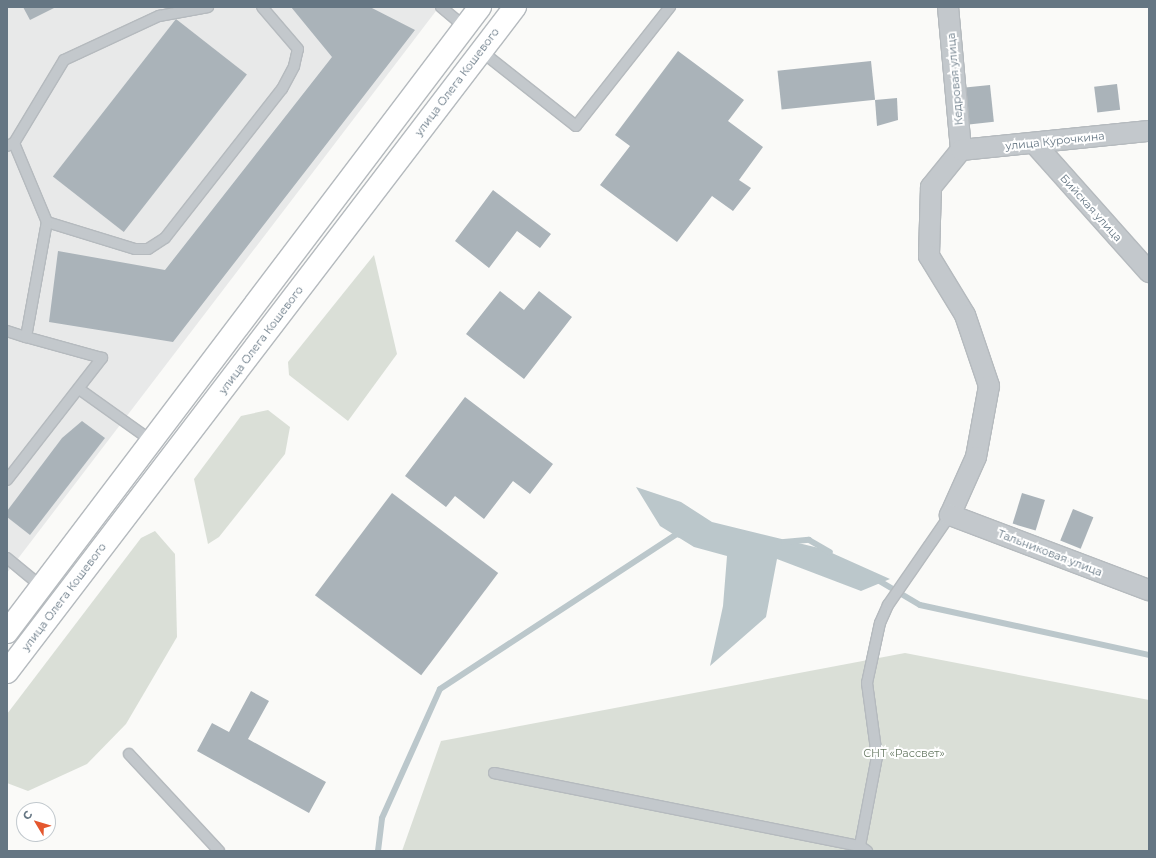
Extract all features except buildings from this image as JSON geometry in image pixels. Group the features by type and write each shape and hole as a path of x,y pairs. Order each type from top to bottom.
{"main road":[{"path":"7,632 480,7"},
{"name":"улица Олега Кошевого","path":"7,672 514,7"},
{"path":"152,442 172,457"}],"street":[{"name":"Кедровая улица","path":"948,7 961,150"},
{"name":"улица Курочкина","path":"961,150 1149,131"},
{"name":"Бийская улица","path":"1034,143 1149,272"},
{"path":"950,515 976,457 989,386 965,315 929,256 931,187 961,150"},
{"name":"Тальниковая улица","path":"950,515 1149,590"}],"lane":[{"path":"26,337 47,222 10,145 64,60 160,16 208,7"},
{"path":"47,222 135,249 148,249 165,238 282,89 294,66 298,50 262,7"},
{"path":"441,7 465,26"},
{"path":"481,51 576,126 670,7"},
{"path":"7,331 102,358 7,480"},
{"path":"79,389 152,442"},
{"path":"494,773 862,849 877,757 867,683 880,623 888,605 908,574 950,515"},
{"path":"7,558 42,587"},
{"path":"128,754 219,851"}],"shaded area":[{"path":"7,7 439,7 7,573"},
{"path":"636,487 681,502 712,522 823,549 890,579 861,591 777,559 766,617 710,666 723,606 727,556 694,547 660,526"}],"green space":[{"path":"374,255 397,354 348,421 289,375 288,362"},
{"path":"268,410 290,427 285,454 219,537 208,544 194,479 241,416"},
{"path":"155,531 175,554 177,637 126,724 87,764 28,791 7,783 7,714 141,538"},
{"name":"СНТ «Рассвет»","path":"905,653 1149,700 1149,851 402,851 441,741"}],"waterway":[{"path":"378,851 382,818 440,689 677,534 681,535"},
{"path":"784,542 809,540 830,552"},
{"path":"876,579 920,605 1149,655"}]}
